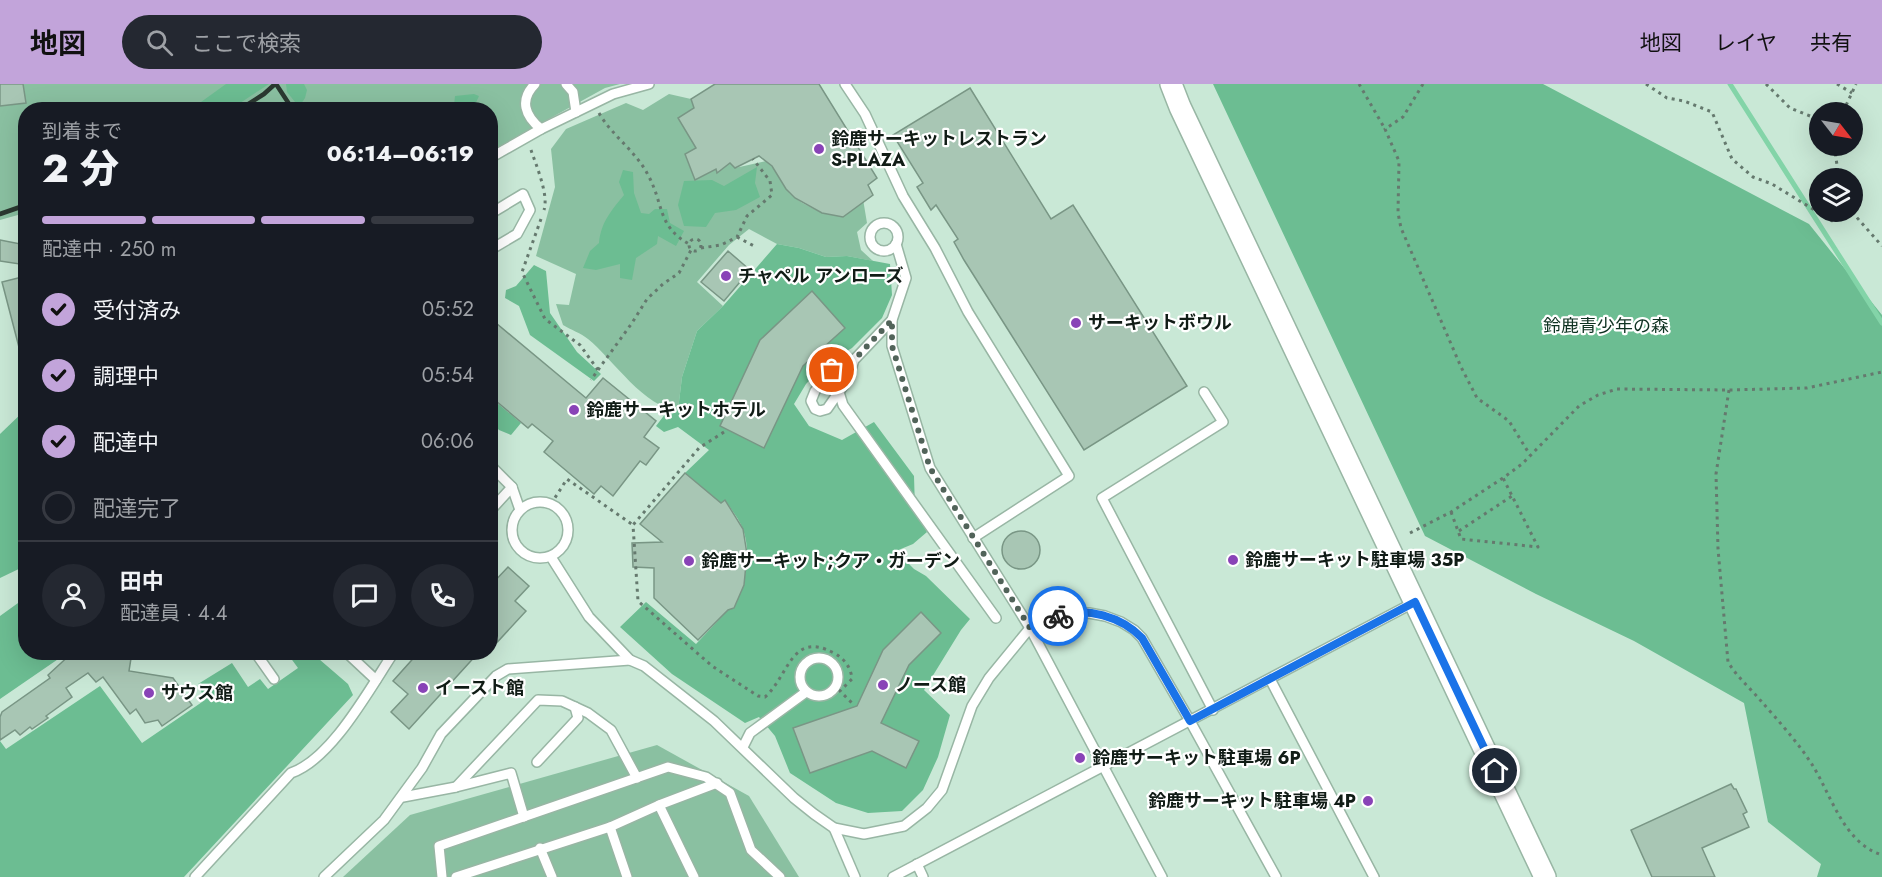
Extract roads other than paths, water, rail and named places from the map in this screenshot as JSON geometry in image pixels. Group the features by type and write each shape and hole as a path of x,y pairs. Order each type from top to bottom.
{"street":[{"path":"1171,84 1545,877"}],"lane":[{"path":"535,84 526,96 525,105 531,120 541,129"},
{"path":"566,84 576,100 576,112"},
{"path":"498,153 541,129 613,94 648,84"},
{"path":"845,84 865,114 903,196 935,248 968,312 1070,476 974,538"},
{"path":"498,209 523,194 530,210 518,234 498,245"},
{"path":"896,244 906,278 892,320 892,346 930,468 1030,628 1162,877"},
{"path":"854,360 841,363 815,391 812,401 815,409 827,410 848,379 854,360 892,320"},
{"path":"839,392 843,405 996,618"},
{"path":"1204,392 1223,422 1102,498 1213,710"},
{"path":"498,473 512,487 520,510"},
{"path":"498,502 512,487"},
{"path":"534,502 551,504 565,516 568,534 559,552 551,557 532,558 516,546 512,537 512,528 513,520 520,510 534,502"},
{"path":"551,557 588,617 630,660 644,666 714,721 794,798 834,828 864,834 904,825 927,808 942,790 972,706 989,678 1030,628 1066,614 1089,613 1105,616 1127,626 1142,638 1275,877"},
{"path":"893,877 1415,602"},
{"path":"815,658 827,659 836,668 838,681 831,692 818,696 806,692 799,675 804,664 815,658"},
{"path":"260,660 274,680"},
{"path":"355,660 376,680"},
{"path":"195,877 291,773 304,768 321,755 338,735 389,660"},
{"path":"324,877 384,820 403,797 441,734 496,676 508,669 630,660"},
{"path":"1270,679 1374,877"},
{"path":"743,747 750,733 806,692"},
{"path":"456,787 538,700 562,701 588,713 611,730 637,778"},
{"path":"537,762 578,718 575,707"},
{"path":"442,877 439,846 668,767 706,777 730,793 751,850 780,877"},
{"path":"403,797 511,773 524,817"},
{"path":"456,877 610,827 717,783"},
{"path":"659,805 694,877"},
{"path":"610,827 627,877"},
{"path":"834,828 855,877"},
{"path":"540,848 552,877"},
{"path":"917,864 923,877"}],"waterway":[{"path":"1730,84 1882,323"}],"railway":[{"path":"252,102 275,84"},
{"path":"276,84 288,102"},
{"path":"0,214 18,208"}],"place":[{"name":"鈴鹿サーキットレストラン S-PLAZA","path":"819,149"},
{"name":"チャペル アンローズ","path":"726,276"},
{"name":"サーキットボウル","path":"1076,323"},
{"name":"鈴鹿サーキットホテル","path":"574,410"},
{"name":"鈴鹿サーキット駐車場 ３5P","path":"1233,560"},
{"name":"鈴鹿サーキット;クア・ガーデン","path":"689,561"},
{"name":"ノース館","path":"883,685"},
{"name":"イースト館","path":"423,688"},
{"name":"サウス館","path":"149,693"},
{"name":"鈴鹿サーキット駐車場 6P","path":"1080,758"},
{"name":"鈴鹿サーキット駐車場 ４P","path":"1368,801"}],"park label":[{"name":"鈴鹿青少年の森","path":"1606,326"}]}
